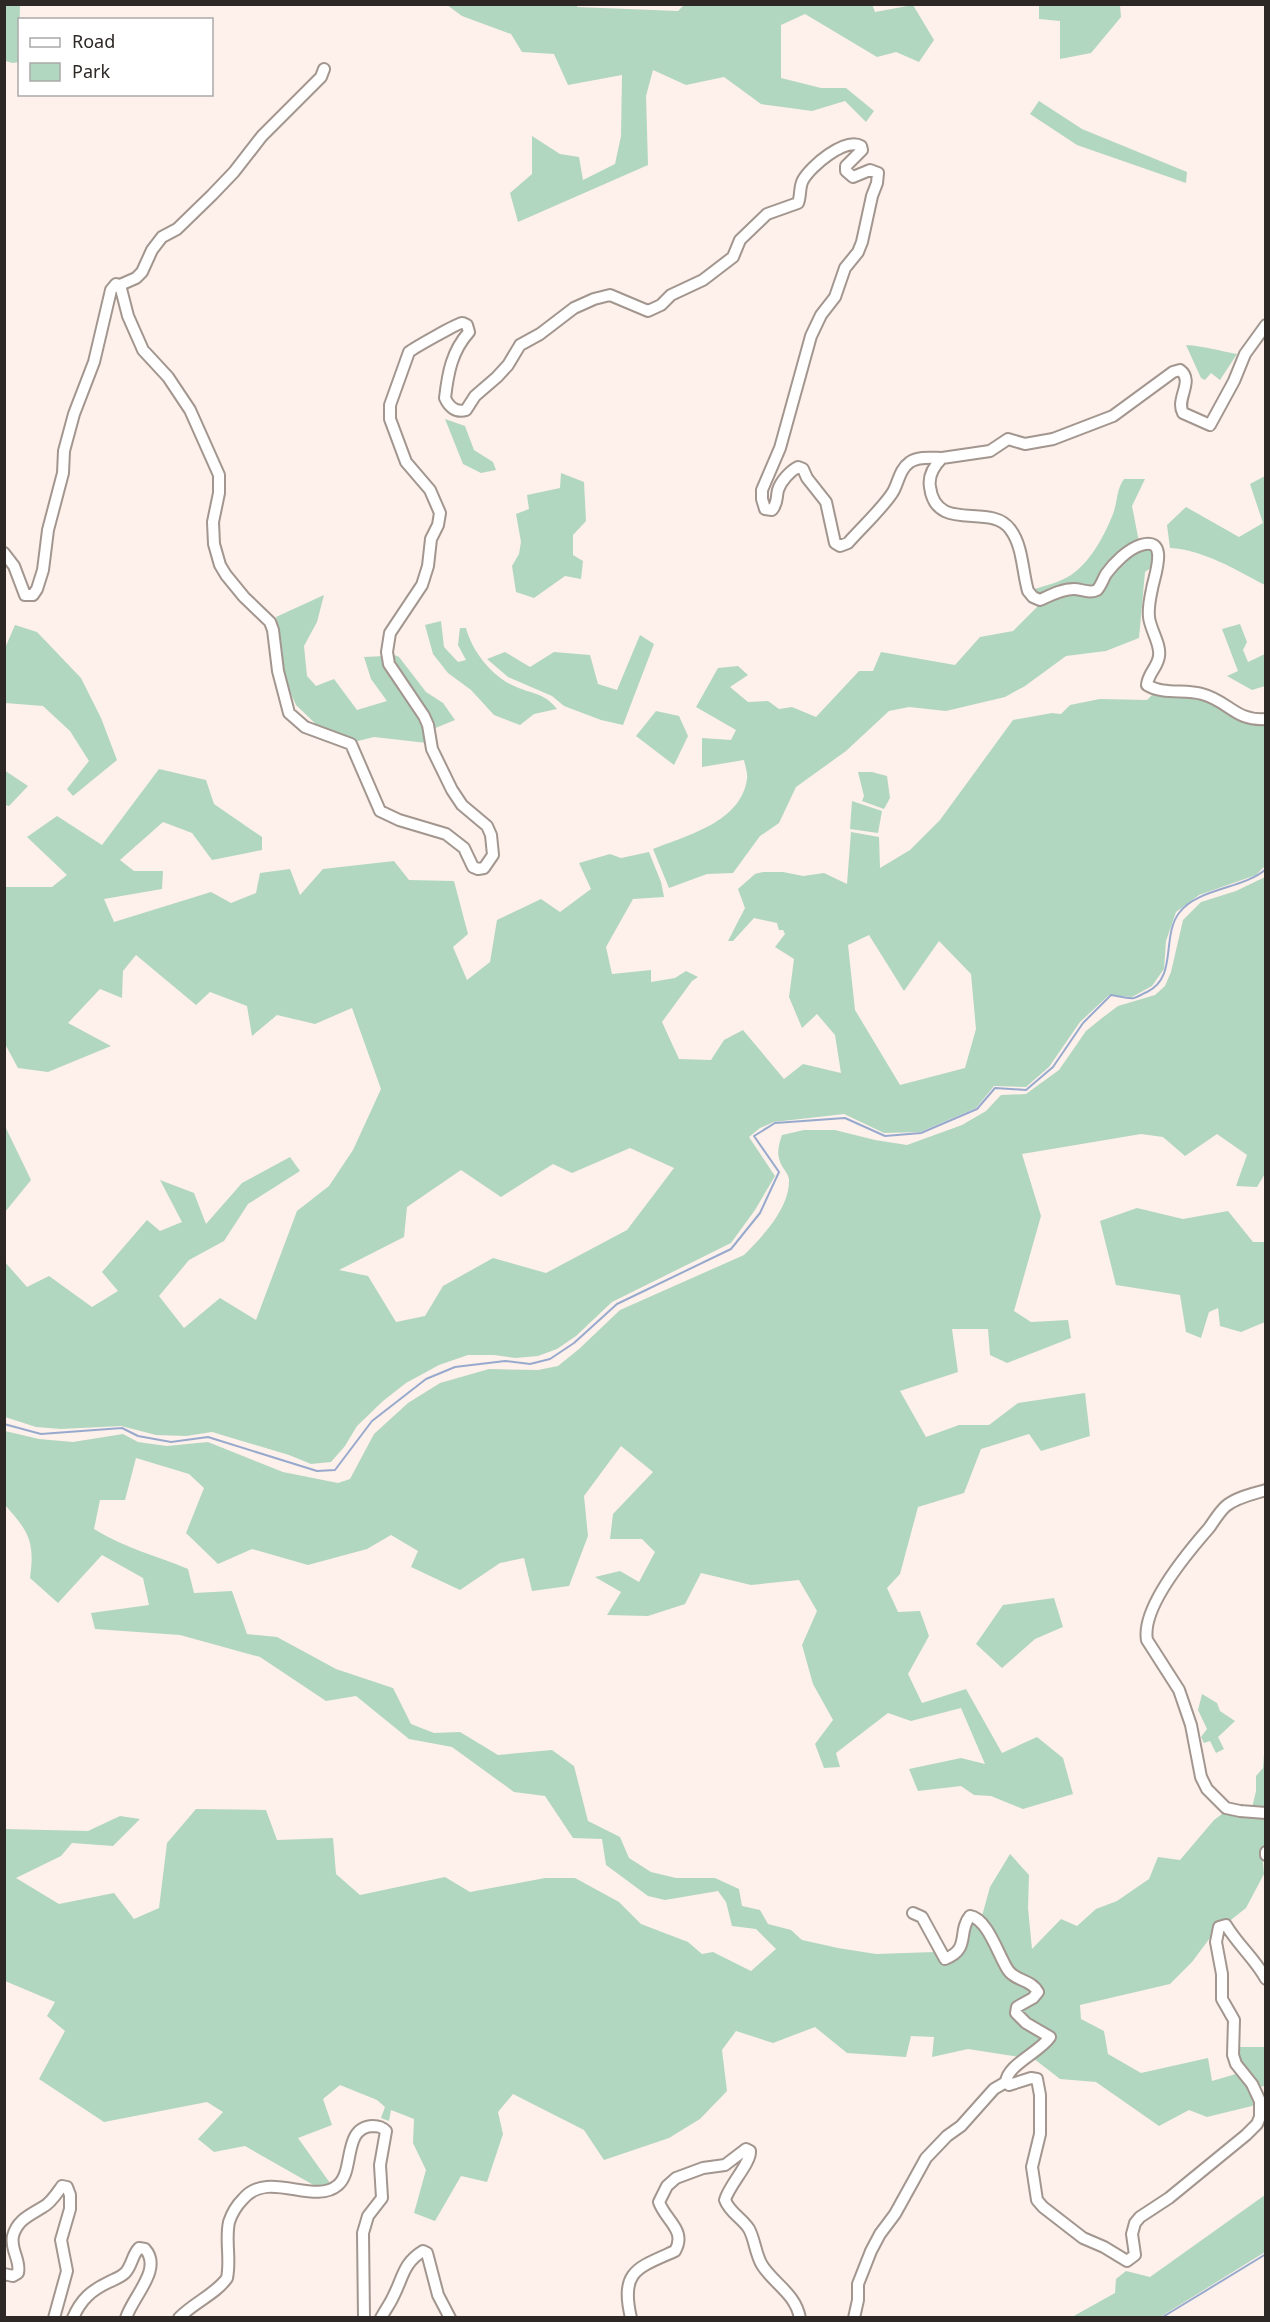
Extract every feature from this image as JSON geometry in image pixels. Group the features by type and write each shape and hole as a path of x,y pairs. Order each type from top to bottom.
{"street":[{"path":"4,553 19,575 21,591 25,595 33,595 43,570 48,530 60,488 63,452 74,414 94,362 111,290 116,284 120,285 136,278 142,272 152,250 162,237 177,229 234,172 262,136 321,77 324,69"},
{"path":"120,285 128,316 143,350 168,377 190,410 219,475 219,493 214,513 214,544 226,575 270,622 278,671 289,713 305,728 351,744 381,811 399,820 446,834 464,848 473,867 478,869 484,868 493,855 491,835 487,826 462,805 444,775 432,750 428,725 424,716 410,692 395,675 389,664 387,652 390,633 422,585 428,566 431,539 440,519 436,500 406,462 390,419 393,395 414,347 436,338 455,326 462,323 467,324 469,332 456,348 445,398 454,409 460,412 466,410 475,396 497,378 508,365 520,345 540,334 574,308 610,295 648,311 661,305 671,295 702,280 733,257 740,240 767,214 798,203 803,180 825,157 844,145 861,146 862,150 846,166 846,171 853,177 870,170 878,172 866,229 858,252 841,276 835,297 821,315 811,336 787,428 762,490 765,509 772,510 776,506 781,484 794,469 798,467 803,469 807,478 826,502 835,543 840,546 848,543 888,499 900,474 911,461 990,451 1008,439 1025,444 1064,436 1113,416 1173,372 1180,370 1186,378 1186,385 1180,400 1183,413 1210,425 1234,381 1245,354 1266,325"},
{"path":"942,458 932,473 929,483 935,504 944,511 989,518 1009,527 1018,544 1028,591 1040,600 1064,590 1092,591 1098,589 1112,567 1128,552 1138,545 1154,546 1159,554 1151,591 1149,618 1160,652 1147,685 1161,690 1200,693 1216,698 1239,716 1266,719"},
{"path":"1266,1490 1236,1500 1226,1506 1176,1568 1148,1619 1146,1631 1147,1640 1179,1690 1191,1725 1201,1778 1207,1789 1226,1808 1266,1813"},
{"path":"854,2318 858,2300 858,2284 871,2251 895,2214 926,2158 947,2136 961,2126 994,2089 1006,2082 1010,2071 1050,2037 1026,2024 1016,2013 1017,2007 1033,1998 1038,1992 1034,1986 1008,1970 983,1924 976,1917 970,1916 967,1919 958,1951 945,1959 922,1917 914,1912"},
{"path":"1006,2082 1009,2085 1031,2078 1037,2079 1039,2085 1040,2134 1032,2167 1037,2200 1083,2238 1104,2247 1121,2259 1131,2260 1135,2255 1134,2228 1140,2217 1169,2198 1246,2135 1257,2124 1260,2117 1258,2093 1236,2064 1233,2055 1234,2020 1222,1999 1222,1974 1216,1942 1219,1927 1226,1925 1243,1950 1256,1962 1266,1979"},
{"path":"179,2318 207,2294 216,2290 227,2278 229,2223 234,2209 247,2194 261,2187 274,2186 302,2191 330,2190 338,2186 344,2178 353,2141 360,2132 368,2127 376,2126 386,2131 380,2165 382,2198 368,2216 363,2233 364,2318"},
{"path":"631,2318 627,2288 635,2271 675,2251 678,2245 679,2236 676,2228 661,2209 659,2202 661,2194 676,2178 703,2168 725,2164 746,2149 750,2151 750,2159 737,2175 725,2200 731,2211 749,2229 754,2249 764,2268 795,2301 801,2318"},
{"path":"4,2274 13,2276 20,2269 12,2242 19,2224 26,2216 51,2201 62,2186 67,2187 70,2195 69,2209 61,2240 67,2271 54,2318"},
{"path":"73,2318 88,2294 123,2275 135,2252 139,2248 145,2249 150,2255 151,2270 131,2303 126,2318"},
{"path":"381,2318 395,2294 406,2267 416,2255 423,2251 428,2253 438,2295 450,2318"}],"green space":[{"path":"685,4 872,4 875,12 913,5 934,40 919,62 896,52 877,57 805,14 781,25 781,78 821,88 846,88 874,111 866,122 845,101 812,111 761,104 724,77 686,85 653,70 646,96 648,165 518,222 510,193 532,174 532,136 560,154 579,157 583,180 615,164 621,136 622,75 568,85 554,54 522,52 511,34 462,16 447,5 577,5 577,7 678,11"},
{"path":"5,5 20,5 18,62 5,61"},
{"path":"1039,5 1120,5 1121,17 1091,53 1060,59 1060,21 1039,19"},
{"path":"1039,101 1082,129 1187,172 1186,183 1077,145 1030,114"},
{"path":"1186,345 1237,354 1220,380 1211,373 1205,380 1201,378"},
{"path":"445,419 465,426 474,450 493,462 496,470 481,473 463,464"},
{"path":"561,473 584,482 586,521 573,535 573,555 583,561 581,579 565,576 534,598 516,592 512,566 519,554 521,542 516,514 529,509 527,495 560,488"},
{"path":"1265,476 1265,585 1207,557 1170,548 1167,525 1186,507 1239,537 1263,523 1250,484"},
{"path":"1124,479 1145,479 1132,506 1139,542 1095,587 1039,597 1032,590 1060,581 1070,575 1081,567 1092,553 1110,522"},
{"path":"1148,548 1154,554 1155,565 1145,572 1139,638 1106,651 1066,656 1025,686 1005,697 946,711 909,707 889,711 846,751 796,787 779,823 760,836 733,873 707,874 669,888 653,849 697,832 724,816 743,794 747,779 744,760 702,767 702,738 731,740 736,730 696,707 718,668 738,666 748,675 730,687 748,702 768,701 779,709 792,707 816,717 859,671 873,671 881,652 955,665 980,637 1013,631 1039,605 1050,599 1071,593 1088,595 1132,553"},
{"path":"324,595 317,622 304,646 307,676 316,686 334,679 357,710 387,701 371,679 364,657 386,656 426,726 427,743 374,737 354,742 320,728 296,705 285,681 276,617"},
{"path":"441,621 444,647 458,662 466,660 458,645 460,628 466,628 478,654 490,669 504,681 542,696 557,709 534,714 520,725 494,715 471,690 448,673 433,654 425,625"},
{"path":"1240,624 1247,642 1243,650 1248,662 1265,654 1265,686 1252,690 1227,676 1238,671 1222,629"},
{"path":"15,625 37,632 81,678 101,718 117,760 73,796 67,789 89,761 70,731 43,706 5,703 5,648"},
{"path":"640,635 654,644 623,725 601,720 564,706 552,696 508,677 487,659 505,652 530,667 554,652 590,655 598,684 617,690"},
{"path":"390,653 399,657 426,692 443,703 455,720 433,729 397,674"},
{"path":"1154,693 1202,696 1229,710 1240,720 1265,721 1265,866 1256,875 1199,895 1176,912 1166,941 1164,969 1152,986 1132,997 1109,995 1080,1022 1049,1067 1026,1087 994,1086 976,1108 920,1132 884,1133 844,1114 774,1122 760,1128 749,1137 775,1176 755,1210 731,1243 612,1302 576,1336 557,1349 538,1356 515,1358 468,1355 439,1365 406,1383 357,1426 345,1446 331,1462 311,1464 212,1432 186,1436 156,1435 121,1426 61,1429 36,1427 5,1417 4,1261 27,1287 49,1276 92,1307 118,1291 102,1272 147,1220 160,1231 182,1222 160,1180 194,1193 206,1224 242,1183 290,1157 300,1171 248,1204 224,1241 189,1260 159,1296 184,1328 220,1298 256,1320 297,1211 329,1186 353,1150 381,1089 352,1008 315,1024 277,1015 252,1036 247,1006 210,992 196,1005 136,955 123,971 122,998 100,989 68,1023 111,1046 48,1072 18,1068 5,1044 5,887 52,887 67,875 27,837 57,816 102,845 159,769 206,780 214,804 262,837 262,850 212,860 192,833 163,822 120,860 134,871 163,871 162,889 104,899 114,922 211,892 231,903 256,893 260,873 290,869 300,895 323,869 394,861 409,880 454,881 468,934 453,947 467,980 490,962 497,920 541,899 560,912 591,889 579,863 610,854 621,858 649,852 661,882 664,897 633,899 606,947 612,974 651,970 651,982 675,978 686,971 698,977 692,981 662,1022 679,1059 711,1060 724,1040 743,1030 784,1079 803,1064 841,1073 835,1035 817,1014 802,1028 789,997 794,959 775,947 785,934 783,930 779,930 777,923 754,918 733,941 728,941 745,908 738,889 755,874 763,872 783,872 803,876 824,873 847,884 851,832 879,837 880,868 910,850 940,820 1013,720 1052,713 1061,714 1070,705 1100,699 1147,700","holes":["869,935 904,991 939,941 971,974 976,1029 965,1068 900,1085 855,1010 848,945","630,1148 674,1168 627,1230 546,1273 493,1258 443,1286 425,1316 396,1322 368,1276 339,1270 404,1237 407,1207 461,1170 501,1197 553,1164 572,1173"]},
{"path":"656,711 679,716 688,736 674,765 636,736"},
{"path":"4,770 28,786 9,806 5,805"},
{"path":"858,772 872,772 887,776 890,798 884,809 862,801 864,796"},
{"path":"852,801 882,811 878,833 850,829"},
{"path":"1265,877 1266,1172 1257,1187 1236,1186 1247,1155 1217,1134 1185,1156 1163,1137 1141,1134 1022,1154 1041,1216 1014,1311 1031,1322 1068,1320 1071,1338 1007,1363 990,1355 988,1329 952,1329 958,1372 900,1391 926,1437 959,1425 989,1425 1018,1403 1085,1393 1090,1436 1041,1451 1029,1434 981,1449 964,1493 918,1507 900,1574 887,1588 898,1612 920,1611 929,1636 908,1674 922,1703 966,1689 1002,1753 1037,1737 1063,1758 1073,1794 1023,1809 991,1796 974,1795 961,1786 918,1791 909,1769 961,1758 985,1764 961,1708 911,1721 888,1713 836,1753 840,1767 824,1768 815,1744 833,1720 813,1684 802,1645 817,1611 799,1580 751,1585 701,1573 685,1604 648,1616 607,1615 621,1592 595,1577 620,1571 639,1582 655,1552 642,1539 610,1539 613,1514 653,1472 621,1446 584,1496 588,1536 569,1586 532,1591 524,1558 500,1563 460,1590 411,1567 418,1551 391,1535 367,1549 308,1565 252,1549 218,1564 186,1533 204,1488 189,1474 136,1458 125,1500 100,1500 94,1529 128,1546 188,1569 194,1593 232,1591 247,1634 277,1637 336,1669 393,1688 411,1724 434,1733 460,1732 498,1755 552,1750 574,1766 588,1821 620,1837 629,1858 651,1872 676,1878 715,1878 739,1889 742,1906 760,1910 768,1924 791,1930 802,1940 876,1954 935,1952 944,1961 953,1960 973,1920 1033,1992 1011,2006 1012,2012 1042,2036 1034,2046 1019,2057 968,2049 932,2057 934,2037 911,2036 906,2057 847,2053 815,2027 773,2043 736,2031 722,2050 727,2091 700,2119 669,2138 604,2160 584,2130 513,2094 498,2112 503,2134 487,2182 461,2176 435,2221 414,2213 426,2170 413,2143 414,2119 391,2110 389,2121 381,2118 385,2107 377,2100 340,2085 323,2099 332,2125 298,2138 330,2183 317,2187 245,2146 214,2152 198,2139 223,2112 207,2102 104,2122 39,2079 65,2031 47,2016 55,2002 5,1981 5,1829 88,1831 120,1816 140,1819 113,1846 72,1843 61,1856 16,1878 59,1904 114,1893 134,1919 159,1908 167,1843 196,1809 266,1810 277,1840 333,1838 336,1874 360,1895 445,1877 470,1892 545,1878 575,1878 619,1902 641,1924 688,1942 702,1954 713,1952 751,1971 776,1949 756,1929 732,1926 726,1902 718,1891 665,1900 648,1896 606,1865 602,1839 573,1838 545,1796 514,1792 452,1747 409,1739 356,1696 326,1701 260,1657 180,1635 95,1629 91,1613 149,1605 143,1578 102,1555 58,1603 30,1578 31,1546 25,1530 5,1505 5,1431 39,1439 73,1442 123,1434 138,1442 167,1446 208,1442 283,1472 338,1483 350,1479 374,1434 408,1403 440,1383 489,1369 538,1370 558,1366 620,1310 744,1255 774,1221 785,1200 789,1179 778,1155 782,1135 804,1130 835,1130 907,1145 962,1125 986,1111 1001,1095 1026,1094 1059,1070 1086,1031 1102,1018 1118,1006 1155,995 1165,986 1171,972 1183,920 1201,902 1236,891"},
{"path":"4,1124 31,1180 5,1212 4,1212"},
{"path":"1137,1208 1183,1219 1228,1211 1253,1242 1265,1242 1265,1322 1241,1332 1220,1326 1218,1308 1209,1312 1201,1338 1186,1332 1180,1295 1116,1285 1100,1221"},
{"path":"1054,1598 1063,1627 1035,1639 1002,1668 976,1644 1003,1605"},
{"path":"1202,1694 1217,1703 1220,1711 1235,1721 1218,1737 1224,1749 1216,1753 1210,1741 1204,1743 1201,1737 1207,1729 1198,1710"},
{"path":"1264,1754 1265,1810 1252,1808 1256,1791 1256,1776 1263,1768"},
{"path":"1226,1811 1265,1816 1265,1844 1262,1852 1264,1874 1246,1908 1213,1934 1192,1962 1170,1984 1080,2005 1081,2019 1104,2031 1108,2054 1141,2073 1208,2058 1212,2081 1236,2074 1247,2084 1254,2096 1256,2105 1207,2117 1189,2110 1159,2126 1096,2082 1060,2079 1033,2058 1054,2039 1021,2015 1020,2008 1040,1993 1010,1968 982,1916 990,1887 1010,1854 1029,1875 1028,1908 1032,1949 1061,1919 1077,1926 1096,1909 1117,1901 1149,1879 1158,1857 1180,1860 1214,1820"},
{"path":"1237,2047 1265,2047 1265,2086 1257,2087 1236,2061"},
{"path":"1265,2195 1265,2252 1160,2317 1072,2317 1115,2293 1116,2279 1126,2271 1150,2277"}],"waterway":[{"path":"4,1424 41,1434 122,1428 138,1436 171,1442 208,1437 317,1471 335,1470 372,1421 426,1379 455,1367 505,1361 530,1364 550,1359 574,1343 617,1304 731,1249 760,1213 779,1172 754,1136 775,1123 845,1118 885,1136 921,1133 977,1109 995,1088 1026,1090 1053,1067 1083,1023 1111,995 1134,998 1157,985 1166,967 1174,923 1179,913 1187,905 1209,893 1257,876 1266,869"},
{"path":"1161,2318 1266,2254"}]}
